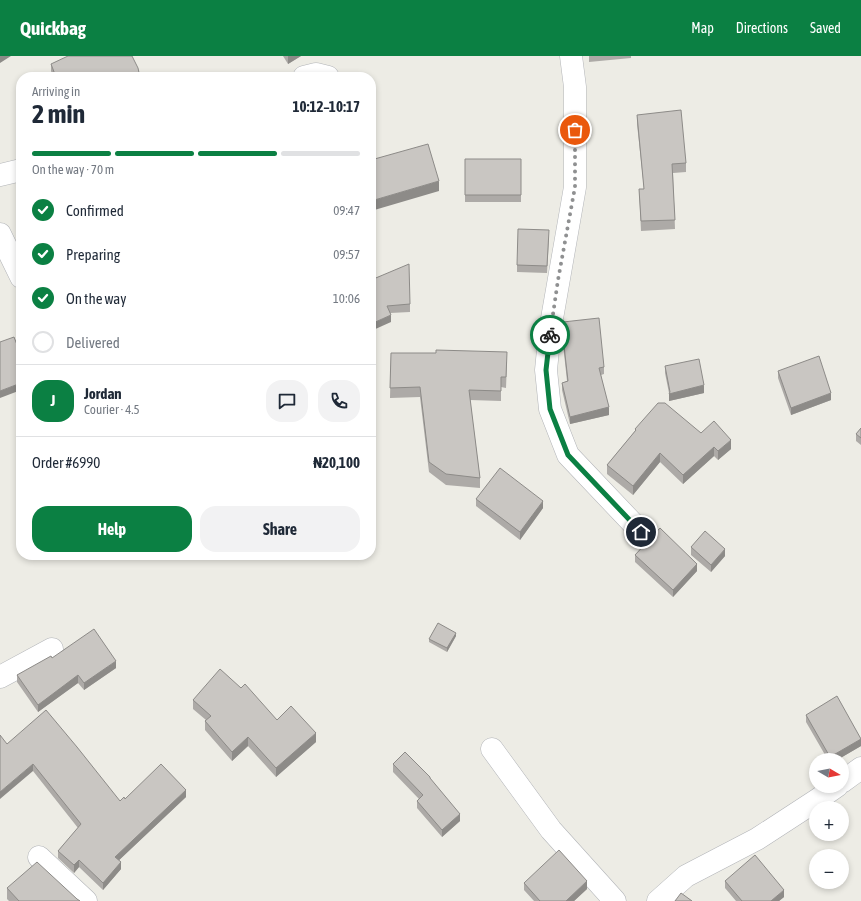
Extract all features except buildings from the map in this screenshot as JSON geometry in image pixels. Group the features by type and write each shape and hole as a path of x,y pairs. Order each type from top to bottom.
{"street":[{"path":"571,56 575,87 575,187 550,330 546,370 550,409 568,455 641,532"},
{"path":"0,175 16,171"},
{"path":"0,234 16,267"},
{"path":"0,677 52,649"},
{"path":"492,749 551,830 615,901"},
{"path":"849,777 861,768"},
{"path":"658,901 686,876 757,839 827,793"},
{"path":"39,857 86,901"}],"way so far":[{"path":"550,335 558,280 575,187 575,130"}],"route":[{"path":"550,335 546,370 550,409 568,455 641,532"}]}
